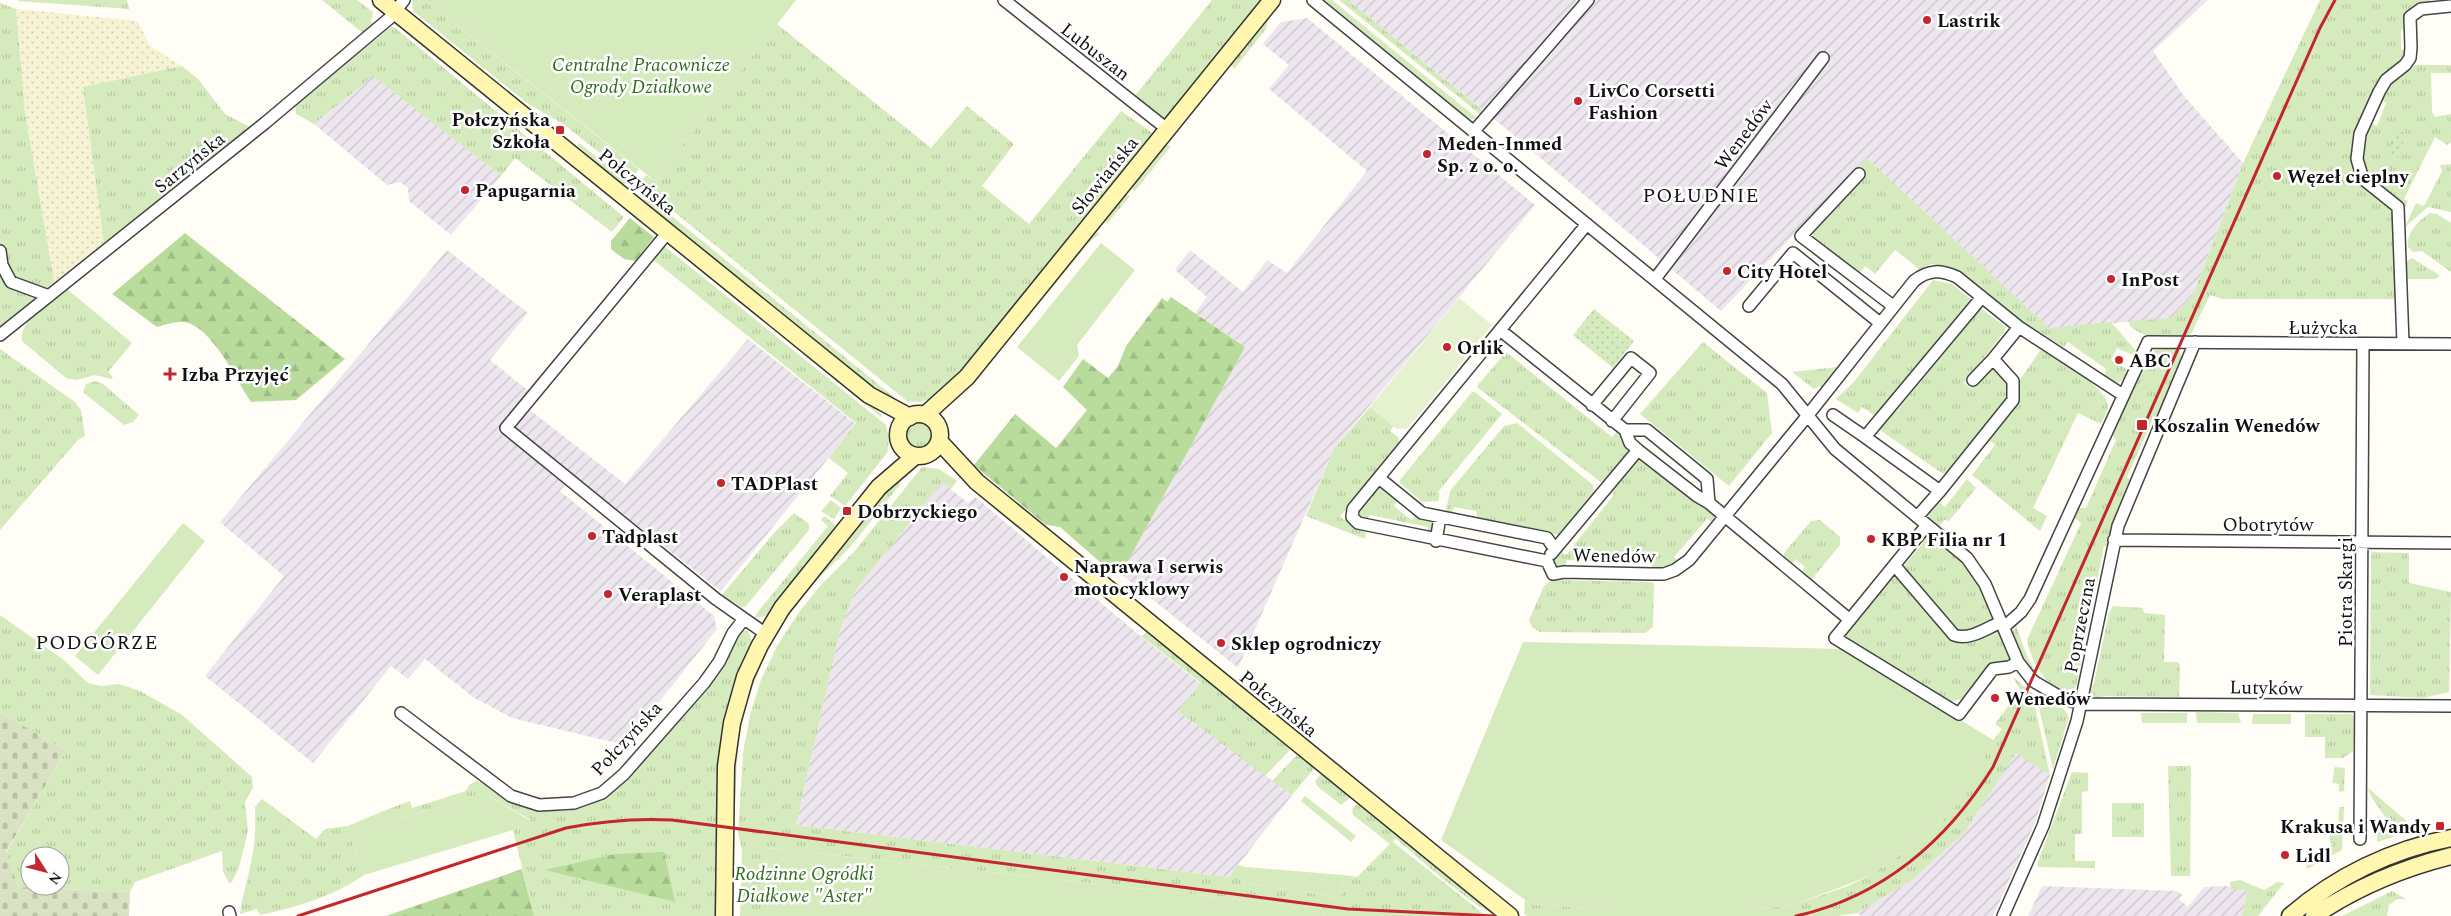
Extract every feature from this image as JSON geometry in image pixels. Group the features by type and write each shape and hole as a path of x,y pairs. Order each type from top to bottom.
{"main road":[{"name":"Połczyńska","path":"380,0 400,6 869,395 900,439"},
{"name":"Słowiańska","path":"939,434 967,377 1272,0"},
{"name":"Słowiańska","path":"917,416 967,377"},
{"name":"Połczyńska","path":"869,395 917,416"},
{"path":"724,916 726,781 729,740 745,677 766,634 782,608 879,487 921,455 935,449 939,434 932,418 917,416 903,422 900,439 879,487"},
{"name":"Połczyńska","path":"939,434 977,482 1510,916"},
{"path":"900,439 921,455"},
{"name":"Połczyńska","path":"921,455 977,482"},
{"path":"2290,916 2321,892 2363,868 2404,850 2451,838"},
{"path":"2314,916 2371,884 2414,867 2451,856"}],"street":[{"name":"Lubuszan","path":"1004,0 1167,129"},
{"path":"1313,0 1782,384 1835,450 1967,558 1985,584 2018,662 2033,681 2047,691 2081,704"},
{"path":"1474,132 1588,0"},
{"name":"Sarzyńska","path":"0,335 265,123 400,6"},
{"path":"2403,344 2398,207 2363,179 2357,159 2358,144 2364,123 2386,80 2405,65 2410,58 2410,17 2422,9 2451,6"},
{"name":"Wenedów","path":"1655,280 1823,58"},
{"path":"1859,174 1801,236 1893,306"},
{"name":"Wenedów","path":"1547,561 1358,523 1352,516 1353,509 1587,224"},
{"path":"669,231 506,428 643,541 766,634"},
{"path":"0,251 2,265 11,282 49,296"},
{"path":"1749,306 1793,253 1880,323"},
{"name":"Wenedów","path":"1547,561 1553,574 1564,572 1664,574 1675,570 1689,560 1808,415 1914,281 1922,275 1933,271 1946,272 1957,278 2019,327 2123,395"},
{"path":"1865,437 1982,297"},
{"path":"1973,380 2019,327"},
{"path":"1500,330 1625,430 1630,443 1638,450 1697,496 1709,503 1850,620"},
{"name":"Łużycka","path":"2123,395 2148,342 2363,345 2451,344"},
{"name":"Poprzeczna","path":"2003,916 2043,826 2081,704 2118,526 2196,342"},
{"name":"Piotra Skargi","path":"2360,839 2363,345"},
{"path":"1592,405 1631,358 1650,373 1612,420"},
{"path":"1917,517 2013,400 2012,381 1993,359"},
{"path":"1895,566 1954,635 1960,638 2002,625 2021,612 2030,599 2123,395"},
{"path":"1833,415 1940,491"},
{"path":"1625,430 1647,430 1707,479 1709,503"},
{"name":"Wenedów","path":"1547,561 1554,548 1638,450"},
{"name":"Wenedów","path":"1379,478 1422,513 1547,538 1554,548"},
{"path":"1436,540 1440,517"},
{"path":"1927,525 1835,638 1959,714 1993,669 2009,667 2018,662"},
{"name":"Obotrytów","path":"2114,540 2451,543"},
{"name":"Połczyńska","path":"401,713 512,796 539,805 574,803 602,793 624,774 704,683 719,662 733,633 744,619"},
{"name":"Lutyków","path":"2081,704 2451,706"}],"shaded area":[{"path":"1348,0 2208,0 2153,51 2184,96 2243,163 2193,295 2171,318 2049,329 1867,158 1721,311 1504,127"},
{"path":"16,9 138,21 150,46 182,66 83,87 104,244 54,282 25,112"},
{"path":"1307,18 1535,205 1334,449 1238,668 1121,574 1245,347 1195,313 1207,297 1175,270 1190,250 1243,292 1267,260 1287,273 1367,171 1269,89 1289,65 1263,44 1281,22"},
{"path":"373,75 501,176 451,235 409,201 408,188 400,182 387,185 314,124"},
{"path":"447,250 528,313 490,360 530,392 521,403 625,484 748,339 856,424 721,591 573,475 560,491 714,616 717,629 625,745 512,718 473,697 425,659 408,679 391,666 313,763 205,676 284,576 220,522"},
{"path":"942,482 968,503 975,497 1150,644 1201,684 1178,711 1292,795 1229,877 796,825 840,630 855,591"},
{"path":"2016,752 2050,775 2035,823 1993,916 1862,916 1857,913 1912,880 1964,833"},
{"path":"2042,886 2176,891 2183,895 2179,899 2188,907 2204,887 2226,886 2247,890 2242,916 2028,916"}],"green space":[{"path":"127,0 129,9 18,1"},
{"path":"322,0 357,0 373,12 371,22 374,24 364,34"},
{"path":"412,0 425,0 639,169 632,178 563,124 527,103 413,11"},
{"name":"Centralne Pracownicze Ogrody Działkowe","path":"425,0 796,0 655,181"},
{"path":"1212,0 1262,0 1164,122 1134,97"},
{"path":"1321,0 1332,0 1478,119 1470,119 1463,116"},
{"path":"1339,0 1348,0 1485,112 1482,116"},
{"path":"2320,0 2431,0 2415,9 2407,28 2401,30 2401,50 2406,51 2404,61 2382,76 2374,88 2354,132 2355,179 2394,210 2398,299 2222,299 2210,295 2191,334 2167,338 2150,336 2135,330 2129,325 2130,321 2171,318 2193,295 2243,163"},
{"path":"0,3 16,9 25,112 54,282 0,327"},
{"path":"1269,16 1266,29 1234,69 1230,63"},
{"path":"777,24 931,148 967,106 1014,144 982,186 1029,224 1121,111 1154,134 946,394 920,402 907,401 640,184 646,175 655,181"},
{"path":"391,27 394,27 624,217 612,232 515,158 501,176 373,76 314,124 296,114 295,105"},
{"path":"406,30 629,209 612,199"},
{"path":"2415,65 2451,65 2451,73 2431,73 2432,112 2435,117 2451,114 2451,142 2447,145 2435,137 2404,199 2408,201 2402,213 2373,183 2368,174 2364,165 2365,140 2370,123 2377,126 2386,103 2381,100 2391,79"},
{"path":"182,66 198,79 225,114 250,127 104,244 83,87"},
{"path":"2395,128 2404,129 2405,132 2401,158 2389,155"},
{"path":"579,143 629,182 621,185 577,145"},
{"path":"1161,146 1171,146 1134,192 1131,186"},
{"path":"1867,158 2049,328 2111,322 2137,352 2135,356 2117,348 2111,360 2126,369 2123,379 2117,383 2104,376 2106,369 2068,342 2064,347 2015,317 1952,268 1931,264 1917,270 1918,268 1895,250 1875,274 1865,266 1859,274 1815,240 1812,232 1866,173 1859,166"},
{"path":"2451,164 2451,212 2428,207 2405,227 2416,203 2424,206 2442,171 2440,165"},
{"path":"1123,194 1130,196 1107,224 1105,215"},
{"path":"647,196 894,397 891,403 642,203"},
{"path":"2430,213 2437,214 2451,223 2451,272 2422,251 2413,252 2408,247 2409,237 2414,227"},
{"path":"630,218 654,237 635,261 624,259 611,249 611,241"},
{"path":"1093,232 1100,233 1087,245 1022,325 1032,305"},
{"path":"185,233 345,359 296,400 251,402 214,343 204,333 184,322 157,327 112,294"},
{"path":"1101,243 1135,270 1077,345 1079,356 1059,381 1017,347"},
{"path":"663,245 886,425 889,440 887,453 845,506 830,496 848,473 829,458 856,423 651,258"},
{"path":"2412,258 2439,275 2439,277 2435,279 2404,279 2406,262"},
{"path":"1933,280 1952,284 1972,300 1877,417 1862,407 1858,413 1836,399 1853,383"},
{"path":"67,289 132,343 108,372 113,377 111,379 95,375 77,380 66,378 22,341 22,333 31,319"},
{"path":"1171,297 1245,347 1121,574 1100,562 1060,527 1046,525 974,465 1015,414 1056,448 1087,410 1063,387 1083,359 1108,378 1118,366 1126,346 1162,298 1167,302"},
{"name":"Orlik","path":"1459,298 1492,325 1408,428 1397,429 1370,407"},
{"path":"737,299 754,309 880,413 881,417"},
{"path":"1981,308 2005,327 2005,331 1964,383 1970,388 1987,367 1992,368 2003,376 2011,394 1953,470 1943,474 1877,428 1890,412 1897,411"},
{"path":"1594,309 1634,341 1613,368 1573,335"},
{"path":"1703,342 1767,393 1772,433 1729,486 1640,414"},
{"path":"2042,348 2090,382 2105,398 2108,406 2101,424 2078,413 2033,508 2047,516 2040,531 1972,475 1995,445 1989,440 2019,401 2019,381"},
{"path":"2174,348 2180,351 2182,361 2157,419 2153,418 2127,477 2131,480 2111,530 2108,546 2104,546 2077,683 2075,688 2066,690 2057,688 2050,683 2037,666 2027,640 2081,523 2073,516 2077,508 2086,508 2116,440 2112,435 2135,380 2155,350"},
{"path":"0,349 75,402 81,410 85,436 78,440 0,530"},
{"path":"1506,352 1612,437 1618,430 1621,433 1634,453 1606,486 1478,388 1477,386"},
{"path":"1837,367 1822,388 1819,386 1814,389 1792,372"},
{"path":"95,381 103,384 139,415 133,422 124,425 83,392 86,384"},
{"path":"1472,392 1475,392 1502,414 1438,492 1440,494 1438,501 1422,502 1400,483 1400,480"},
{"path":"1370,407 1394,426 1390,431 1399,438 1399,442 1340,517 1364,531 1366,533 1365,539 1306,516 1334,449"},
{"path":"920,423 929,427 933,436 929,445 920,449 911,445 907,436 911,427"},
{"path":"1517,423 1593,485 1594,495 1559,535 1478,519 1476,511 1454,507 1452,513 1446,510 1450,491 1504,426"},
{"path":"1637,455 1717,515 1713,522 1707,519 1674,557 1679,562 1665,569 1653,570 1651,563 1567,560 1565,569 1560,569 1553,560 1559,550 1566,555 1614,495 1610,490"},
{"path":"922,467 939,469 957,481 951,489 942,482 855,591 840,630 796,825 1229,877 1238,865 1246,867 1241,882 1341,898 1343,875 1357,877 1390,844 1353,815 1352,810 1356,805 1360,804 1500,916 1479,906 1464,895 1395,838 1393,842 1486,916 1324,916 1321,908 768,848 767,916 740,916 742,849 738,834 743,754 750,715 761,680 777,646 799,612 821,585 854,552"},
{"path":"898,474 900,485 850,547 802,598 778,632 760,668 752,687 741,727 733,825 730,825 733,753 747,688 776,627"},
{"path":"1967,479 1976,488 1949,521 1944,520 1938,528 1927,517 1937,501 1945,507"},
{"path":"1379,488 1383,488 1398,500 1394,506 1411,520 1416,516 1433,521 1433,533 1427,533 1428,527 1370,515 1366,521 1359,518 1360,509"},
{"path":"831,500 841,508 834,519 821,511"},
{"path":"794,513 809,524 809,530 745,607 741,607 732,601 730,603 721,596 774,533"},
{"path":"824,516 835,525 823,547 769,615 755,618 756,614 828,526 821,520"},
{"path":"1820,520 1840,537 1840,545 1812,579 1805,579 1800,574 1805,567 1796,559 1790,566 1784,561 1784,553 1811,521"},
{"path":"183,523 205,541 98,675 75,656"},
{"path":"1930,535 1961,561 1972,575 1988,604 2010,658 2009,661 1993,663 1966,698 1948,702 1842,638 1892,574 1897,574 1923,543 1920,540"},
{"path":"2371,552 2409,553 2409,583 2451,592 2449,692 2423,698 2370,695"},
{"path":"1552,580 1651,582 1654,584 1653,627 1645,633 1540,632 1532,627 1529,620 1544,586"},
{"path":"2113,606 2143,608 2144,613 2165,615 2164,662 2178,662 2180,665 2179,697 2104,696 2096,698 2092,695 2090,689 2094,683 2109,613"},
{"path":"0,615 64,660 88,683 101,686 119,684 140,691 181,714 252,777 253,788 245,802 248,831 239,867 232,882 229,883 223,871 222,851 135,882 130,892 70,889 70,846 20,846 20,887 18,887 6,853 66,751 0,712"},
{"path":"2016,625 2032,665 2048,686 2035,675 2021,656 2012,633"},
{"path":"741,630 748,631 751,647 748,659 740,675 719,916 534,916 513,830 531,820 483,793 390,822 386,810 410,801 412,808 466,791 469,785 476,781 484,783 512,803 546,811 568,811 587,806 605,797 617,789 715,678 725,665"},
{"path":"1151,632 1288,743 1289,751 1265,776 1178,711 1201,683 1141,636"},
{"path":"1523,642 1845,649 1993,740 1960,800 1931,834 1867,877 1793,905 1757,909 1606,909 1531,904 1441,840"},
{"path":"2013,677 2032,693 2050,775 2016,753 1964,833 1912,880 1857,913 1837,916 1527,916 1524,914 1525,900 1531,904 1606,909 1757,909 1793,905 1848,886 1867,877 1931,834 1960,800 1993,740 2002,729 1995,724 2020,690"},
{"path":"2036,695 2064,709 2069,717 2053,769"},
{"path":"0,712 66,751 6,852 18,887 20,887 20,896 70,896 70,889 130,892 129,916 0,916"},
{"path":"2196,712 2238,713 2241,723 2197,723"},
{"path":"2141,713 2187,713 2187,723 2142,723"},
{"path":"2253,714 2291,714 2291,724 2252,724"},
{"path":"2305,714 2351,714 2354,717 2353,751 2343,758 2325,758 2325,737 2305,737"},
{"path":"1297,755 1303,756 1314,765 1314,769 1292,795 1272,781"},
{"path":"2168,766 2191,766 2190,876 2171,876"},
{"path":"2335,767 2345,768 2344,791 2339,792 2339,784 2332,783"},
{"path":"2072,772 2088,773 2088,791 2082,792 2082,834 2075,834 2075,861 2095,861 2095,868 2038,867 2037,864"},
{"path":"1325,774 1349,793 1350,798 1341,805 1317,786 1315,781 1320,775"},
{"path":"2368,788 2409,823 2420,822 2421,830 2409,834 2401,832 2383,814"},
{"path":"483,793 531,821 513,830 364,875 348,826 386,810 390,822"},
{"path":"1305,796 1356,836 1351,842 1301,801"},
{"path":"262,799 316,839 325,829 348,826 364,875 327,895 301,905 260,915 257,909 240,914 253,852 255,807"},
{"path":"2112,803 2144,803 2144,837 2112,837"},
{"path":"2339,807 2344,807 2342,850 2307,869 2305,859 2332,845 2329,838 2331,833 2338,833"},
{"path":"2377,815 2394,833 2393,837 2377,842"},
{"name":"Rodzinne Ogródki Diałkowe \"Aster\"","path":"768,848 1321,908 1324,916 767,916"},
{"path":"664,852 675,902 545,870 615,854"},
{"path":"1246,867 1343,875 1341,898 1241,882"},
{"path":"522,869 534,916 386,916"},
{"path":"2240,880 2264,890 2278,882 2284,883 2258,916 2242,916 2247,890 2231,889 2230,882"},
{"path":"2392,891 2406,899 2397,899 2389,905 2387,916 2342,916"}],"railway":[{"path":"1796,916 1827,907 1857,895 1884,880 1909,862 1933,842 1955,819 1993,767 2320,28 2335,0"},
{"path":"298,916 566,828 645,819 672,820 1348,909 1494,916"}],"place":[{"name":"Lastrik","path":"1927,20"},
{"name":"LivCo Corsetti Fashion","path":"1578,101"},
{"name":"Połczyńska Szkoła","path":"560,130"},
{"name":"Meden-Inmed Sp. z o. o.","path":"1427,154"},
{"name":"Węzeł cieplny","path":"2277,176"},
{"name":"Papugarnia","path":"465,190"},
{"name":"City Hotel","path":"1727,271"},
{"name":"InPost","path":"2111,279"},
{"name":"Orlik","path":"1447,347"},
{"name":"ABC","path":"2119,360"},
{"name":"Izba Przyjęć","path":"170,374"},
{"name":"Koszalin Wenedów","path":"2142,425"},
{"name":"TADPlast","path":"721,483"},
{"name":"Dobrzyckiego","path":"847,511"},
{"name":"Tadplast","path":"592,536"},
{"name":"KBP Filia nr 1","path":"1871,539"},
{"name":"Naprawa I serwis motocyklowy","path":"1064,577"},
{"name":"Veraplast","path":"608,594"},
{"name":"Sklep ogrodniczy","path":"1221,643"},
{"name":"Wenedów","path":"1995,698"},
{"name":"Krakusa i Wandy","path":"2440,826"},
{"name":"Lidl","path":"2285,855"}],"district":[{"name":"POŁUDNIE","path":"1701,195"},
{"name":"PODGÓRZE","path":"97,642"}]}
